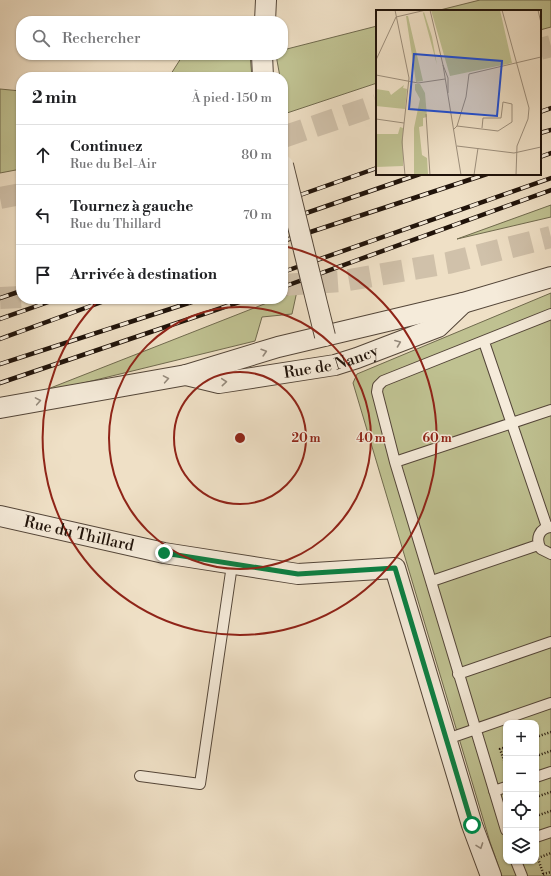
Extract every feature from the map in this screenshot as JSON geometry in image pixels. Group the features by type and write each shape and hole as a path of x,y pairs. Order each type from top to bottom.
{"street":[{"path":"265,16 266,0"},
{"path":"262,60 263,72"},
{"path":"288,185 325,336"},
{"name":"Rue de Nancy","path":"0,408 186,375 278,347 463,303 551,277"},
{"name":"Rue de Nancy","path":"186,375 219,383 335,365 438,327 463,303"},
{"name":"Rue du Thillard","path":"0,516 164,553 232,565 298,574 395,568 447,739"},
{"path":"447,739 472,825 491,876"}],"lane":[{"path":"505,828 395,462 378,399 378,386 383,381 551,314"},
{"path":"484,342 512,423 546,509 549,527 540,532 538,544"},
{"path":"395,462 551,410"},
{"path":"432,581 538,544"},
{"path":"538,544 545,552 551,554"},
{"path":"140,776 200,784 232,565"},
{"path":"458,674 551,642"},
{"path":"447,739 551,703"},
{"path":"539,776 551,772"},
{"path":"494,792 503,788"},
{"path":"539,836 551,832"},
{"path":"517,864 522,876"}],"path":[{"path":"539,736 551,732"},
{"path":"503,748 500,749 503,758"},
{"path":"539,755 551,751"},
{"path":"539,797 551,792"},
{"path":"539,815 551,811"},
{"path":"539,858 551,853"},
{"path":"539,861 544,875 551,872"}],"green space":[{"path":"480,0 551,0 551,27 541,30 541,10 440,10"},
{"path":"376,26 376,83 288,113 288,72 279,72 277,60 288,60 288,49"},
{"path":"180,60 250,60 252,72 172,72"},
{"path":"0,89 16,91 16,170 0,173"},
{"path":"551,205 551,217 457,239"},
{"path":"297,291 292,314 262,317 255,341 30,396 264,304 288,304 288,295"},
{"path":"551,293 551,876 502,876 490,842 353,383 357,374"}],"tunnel":[{"path":"541,49 551,46"},
{"path":"288,135 376,105"},
{"path":"0,198 16,195"},
{"path":"288,285 343,281 448,263 551,237"},
{"path":"0,298 16,297"}],"railway":[{"path":"541,112 551,108"},
{"path":"541,133 551,130"},
{"path":"541,157 551,153"},
{"path":"288,199 376,168"},
{"path":"288,219 417,175"},
{"path":"288,239 484,175"},
{"path":"288,270 551,178"},
{"path":"288,285 551,190"},
{"path":"0,298 16,293"},
{"path":"0,319 43,304"},
{"path":"0,339 96,304"},
{"path":"0,364 186,304"},
{"path":"0,383 233,304"}],"route":[{"path":"164,553 232,565 298,574 395,568 472,825"}]}
